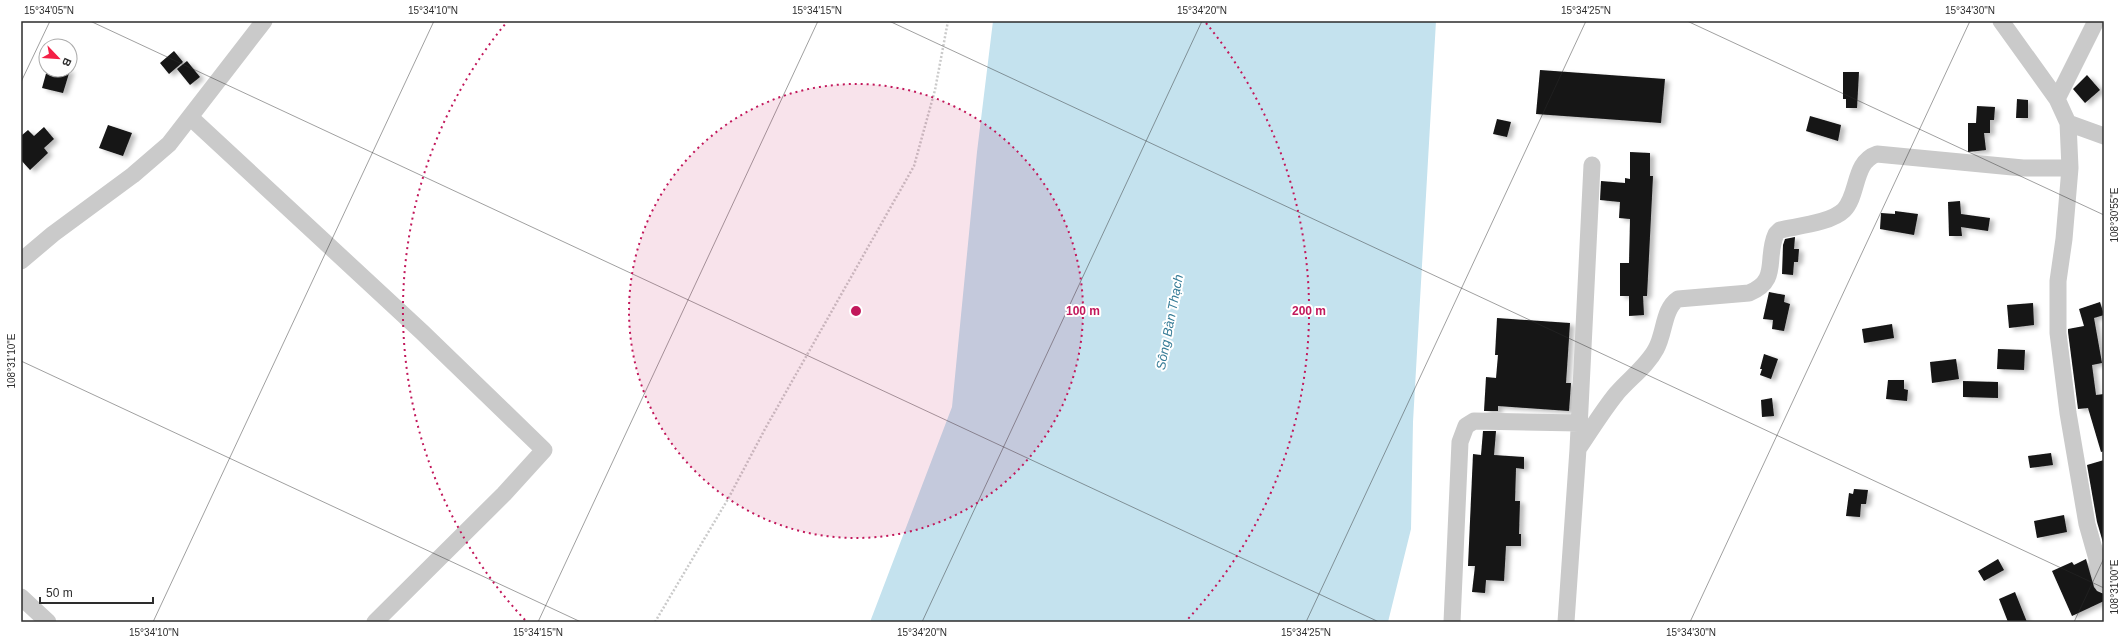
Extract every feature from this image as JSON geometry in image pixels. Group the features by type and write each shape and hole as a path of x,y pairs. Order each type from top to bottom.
{"street":[{"path":"21,261 53,234 128,179 169,144 264,21"},
{"path":"2001,21 2057,99 2068,124 2070,168 2064,239 2058,281 2058,333 2068,413 2087,524 2104,584"},
{"path":"2057,99 2096,21"},
{"path":"190,117 422,332 544,450 504,494 375,622"},
{"path":"2068,124 2104,136"},
{"path":"1578,449 1617,393 1652,356 1657,347 1668,310 1673,303 1678,299 1749,293 1765,284 1768,276 1776,234 1780,230 1828,219 1843,211 1848,204 1863,164 1872,156 1877,154 2023,168 2070,168"},
{"path":"1566,622 1578,449 1592,165"},
{"path":"1452,622 1460,442 1462,433 1466,426 1474,422 1579,423"},
{"path":"21,597 48,622"}],"path":[{"path":"655,622 728,499 765,429 914,166 935,90 948,21"}],"water":[{"name":"Sông Bàn Thạch","path":"993,21 1436,21 1413,422 1411,529 1388,622 870,622 952,407 977,152"}],"building":[{"path":"174,51 183,62 169,74 160,63"},
{"path":"187,61 200,77 190,85 177,69"},
{"path":"1540,70 1665,79 1661,123 1536,114"},
{"path":"1843,72 1859,72 1857,108 1846,108 1846,99 1843,99"},
{"path":"2087,75 2100,90 2085,103 2073,89"},
{"path":"45,78 68,78 63,93 42,88"},
{"path":"2017,99 2028,100 2028,118 2016,118"},
{"path":"1977,106 1995,107 1994,120 1990,120 1990,133 1984,133 1986,150 1968,152 1968,123 1976,123"},
{"path":"1810,116 1841,125 1838,141 1806,131"},
{"path":"1497,119 1511,122 1507,137 1493,134"},
{"path":"108,125 132,133 123,156 99,148"},
{"path":"44,127 54,139 44,148 48,153 30,170 21,160 21,136 28,130 34,136"},
{"path":"1630,152 1650,153 1650,176 1653,176 1647,296 1643,296 1644,315 1629,316 1629,296 1620,296 1620,263 1629,263 1630,219 1619,218 1620,202 1600,200 1601,181 1625,183 1625,178 1630,179"},
{"path":"1960,201 1961,214 1990,218 1988,231 1961,227 1962,236 1949,236 1948,202"},
{"path":"1895,211 1918,214 1914,235 1880,229 1881,213 1895,214"},
{"path":"1795,237 1794,249 1799,249 1798,262 1794,262 1793,275 1782,274 1783,245 1785,239"},
{"path":"1769,292 1785,295 1784,302 1790,304 1784,331 1772,329 1773,320 1763,319"},
{"path":"2100,302 2104,315 2094,318 2102,363 2092,365 2096,395 2104,394 2104,451 2101,452 2088,408 2078,409 2068,332 2068,329 2084,326 2079,309"},
{"path":"2033,303 2034,325 2009,328 2007,305"},
{"path":"1497,318 1570,323 1566,383 1571,383 1569,411 1498,406 1498,411 1484,411 1486,377 1496,378 1498,355 1495,355"},
{"path":"1892,324 1894,338 1864,343 1862,329"},
{"path":"1998,349 2025,350 2024,370 1997,369"},
{"path":"1764,354 1778,359 1771,379 1760,375"},
{"path":"1956,359 1959,379 1932,383 1930,362"},
{"path":"1888,380 1904,380 1904,389 1908,390 1907,401 1886,399"},
{"path":"1963,381 1998,382 1998,398 1963,397"},
{"path":"1772,398 1774,416 1762,417 1761,400"},
{"path":"1483,431 1496,431 1494,455 1524,457 1524,469 1516,468 1515,501 1520,501 1519,534 1521,534 1521,546 1506,546 1504,581 1486,580 1485,593 1472,592 1475,566 1468,566 1473,454 1481,455"},
{"path":"2051,453 2053,465 2030,468 2028,456"},
{"path":"2104,460 2104,546 2097,522 2087,465"},
{"path":"1854,489 1868,490 1866,504 1861,504 1860,517 1846,516 1849,493 1853,494"},
{"path":"2064,515 2067,532 2037,538 2034,521"},
{"path":"1998,559 2004,570 1984,581 1978,571"},
{"path":"2086,559 2094,587 2097,591 2104,594 2104,601 2072,616 2052,571 2072,562 2074,565"},
{"path":"2015,592 2027,622 2008,622 1999,599"}]}
